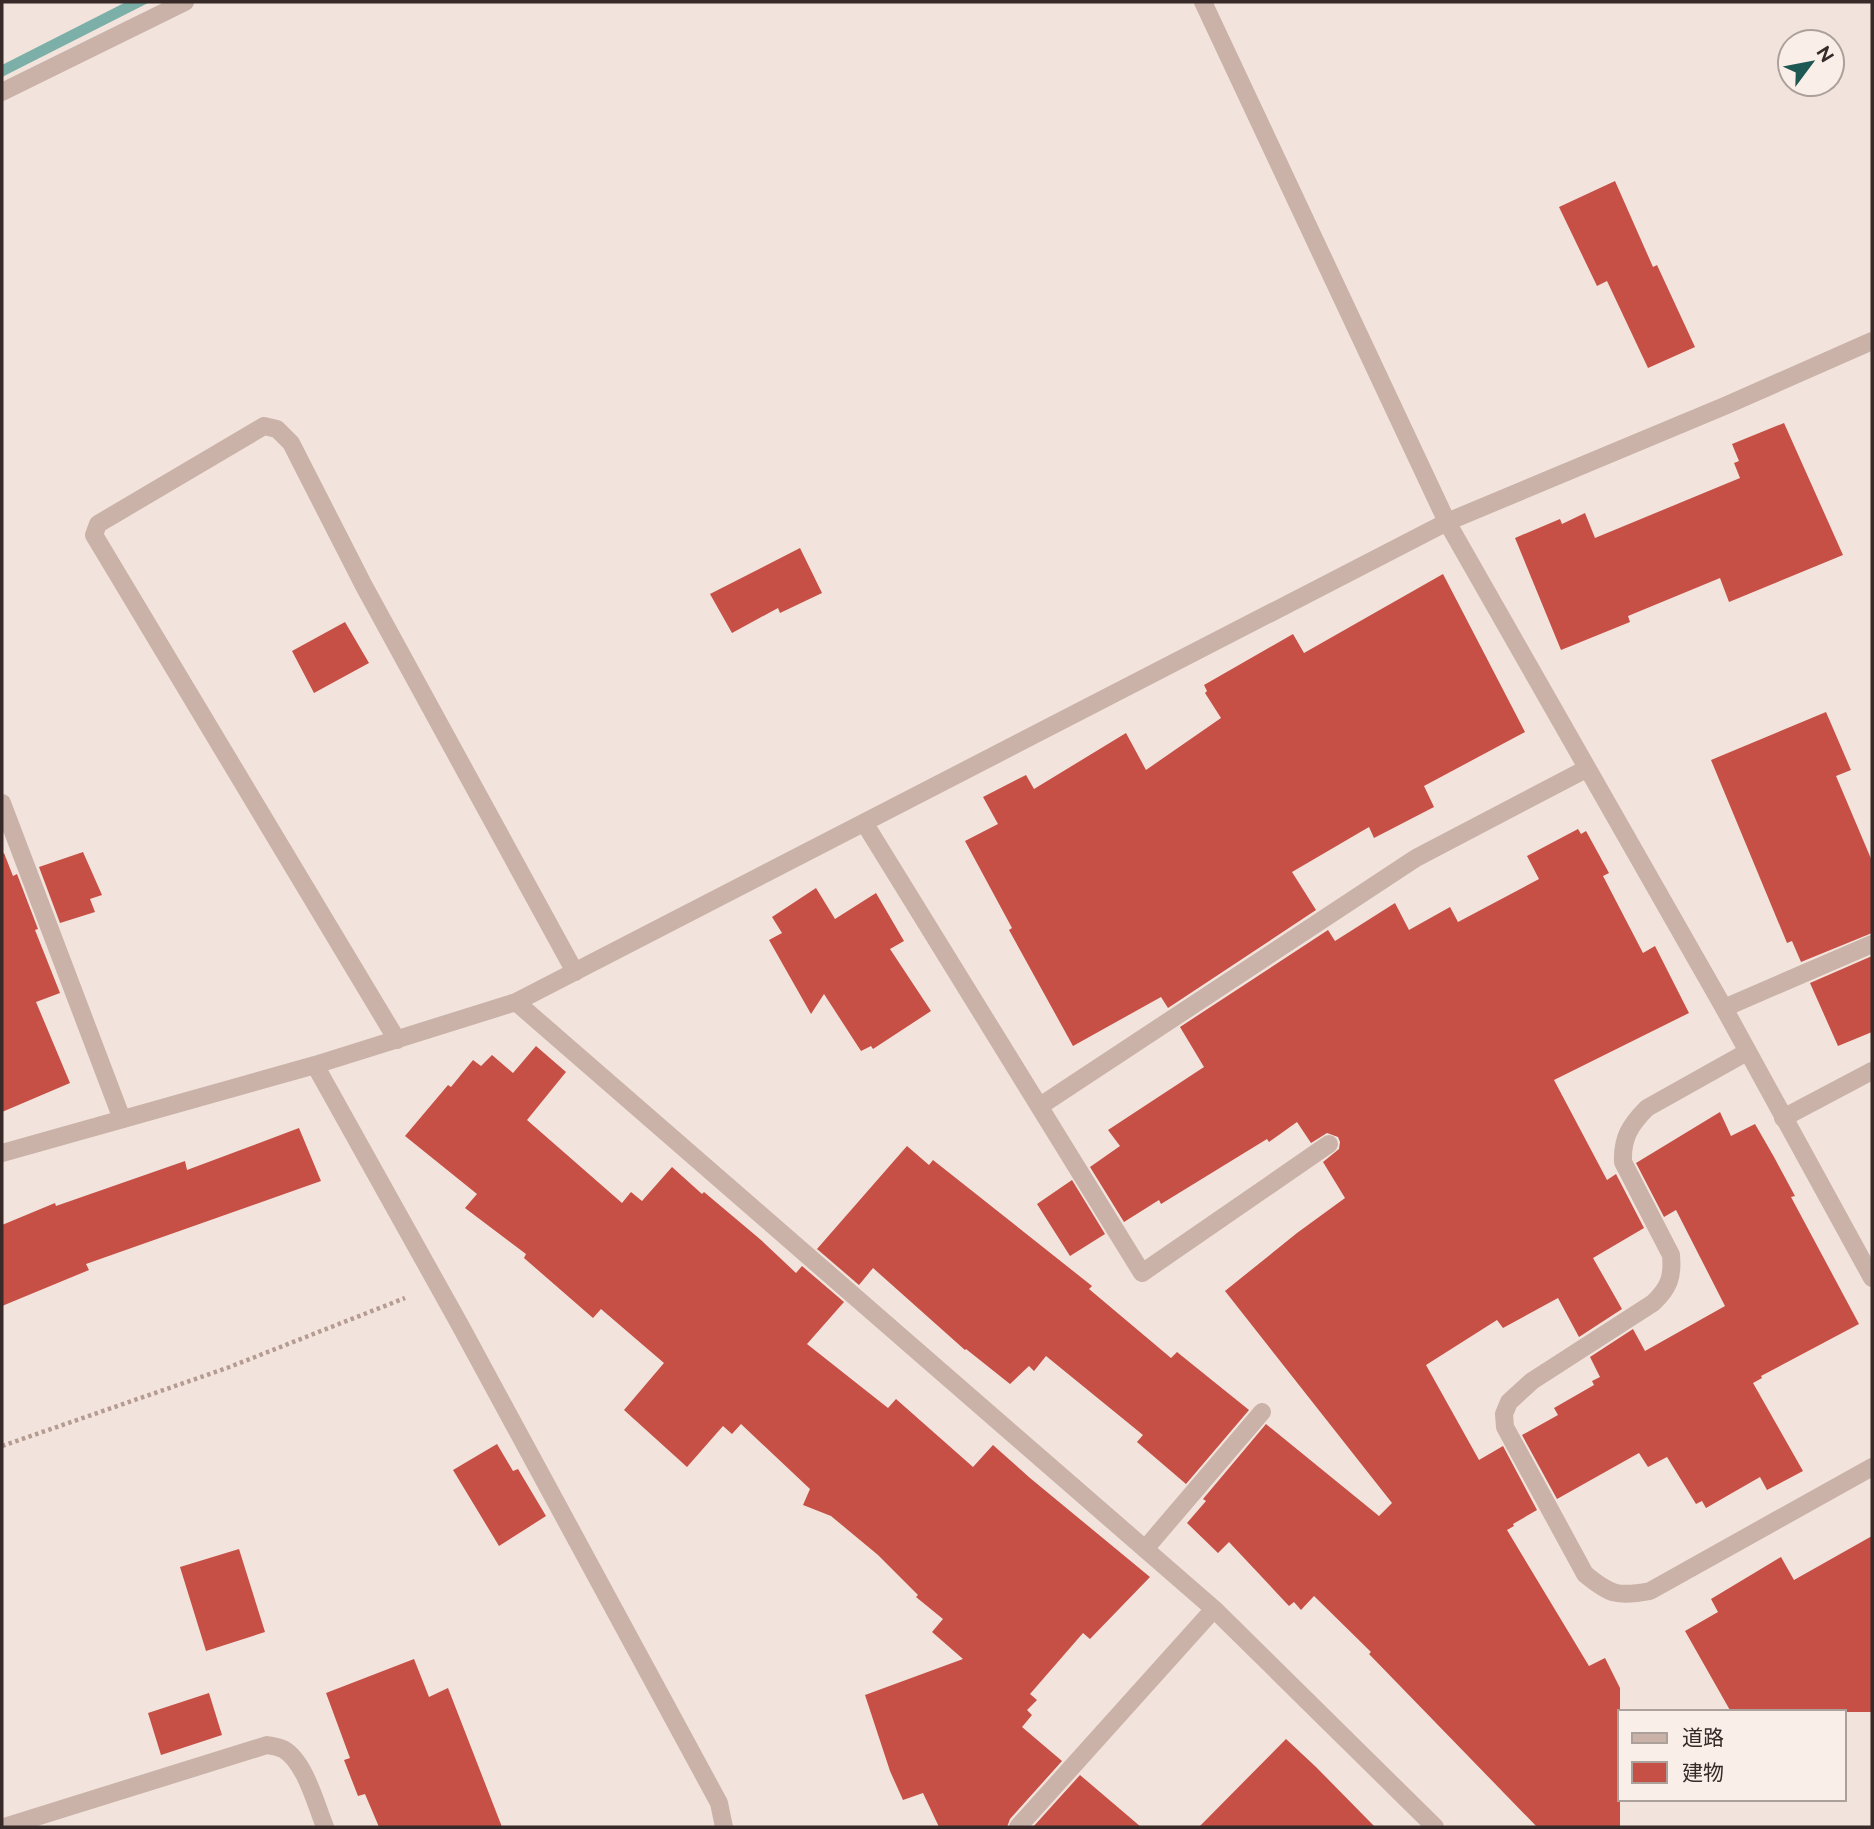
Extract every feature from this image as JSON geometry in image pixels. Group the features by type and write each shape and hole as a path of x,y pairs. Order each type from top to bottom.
{"street":[{"path":"2,93 185,2"},
{"path":"1203,2 1447,522 1724,1008 1872,1278"},
{"path":"2,1153 315,1065 516,1002 1447,522 1872,341"},
{"path":"397,1040 94,535 98,524 264,426 277,429 291,443 364,586 575,972"},
{"path":"1040,1106 1416,858 1586,769"},
{"path":"2,803 122,1119"},
{"path":"865,824 1142,1273 1329,1144"},
{"path":"1724,1008 1872,944"},
{"path":"516,1002 1214,1609 1435,1827"},
{"path":"1747,1052 1647,1108 1626,1133 1623,1163 1671,1255 1673,1272 1664,1293 1653,1303 1532,1381 1509,1402 1504,1414 1505,1427 1585,1574 1604,1590 1619,1595 1650,1591 1872,1467"},
{"path":"315,1065 719,1803 724,1827"},
{"path":"1783,1118 1872,1071"},
{"path":"1144,1549 1262,1412"},
{"path":"1018,1827 1214,1609"},
{"path":"4,1827 267,1745 282,1749 295,1759 307,1779 325,1827"}],"path":[{"path":"2,1446 227,1368 437,1284"}],"water":[{"path":"126,2 150,2 2,77 2,65"}],"building":[{"path":"1615,181 1653,267 1657,265 1695,347 1648,368 1607,281 1597,286 1559,207"},
{"path":"1784,423 1843,555 1729,602 1720,578 1628,616 1630,622 1561,650 1515,538 1560,519 1562,524 1585,513 1595,538 1740,478 1734,463 1739,461 1732,444"},
{"path":"800,548 822,593 780,613 778,608 732,633 710,594"},
{"path":"1443,574 1525,732 1424,786 1434,807 1374,838 1369,827 1292,872 1316,910 1168,1008 1161,997 1073,1046 1009,930 1012,928 965,841 998,824 983,797 1026,775 1034,789 1126,733 1146,770 1221,718 1205,693 1207,691 1204,685 1293,634 1304,653"},
{"path":"345,622 369,663 314,693 292,651"},
{"path":"1826,712 1851,770 1836,776 1872,861 1872,933 1801,962 1792,941 1787,943 1711,760"},
{"path":"1578,829 1581,834 1586,831 1609,873 1603,876 1643,953 1655,946 1689,1013 1554,1080 1607,1180 1616,1174 1644,1228 1593,1258 1622,1309 1579,1337 1558,1298 1503,1328 1497,1320 1426,1365 1479,1460 1503,1446 1537,1510 1507,1530 1589,1666 1605,1658 1620,1688 1620,1827 1537,1827 1369,1654 1371,1652 1314,1596 1301,1610 1294,1602 1289,1606 1229,1542 1218,1553 1187,1523 1206,1501 1203,1499 1266,1424 1379,1516 1392,1503 1225,1291 1345,1198 1323,1162 1339,1149 1338,1137 1327,1133 1311,1143 1297,1122 1269,1142 1267,1139 1161,1204 1159,1200 1124,1222 1090,1167 1120,1146 1108,1130 1204,1067 1180,1027 1328,930 1335,941 1395,903 1409,930 1450,907 1458,922 1539,879 1527,856"},
{"path":"83,852 102,895 90,899 95,912 60,923 39,867"},
{"path":"4,853 13,876 17,874 38,929 35,930 60,993 36,1002 70,1083 2,1112 2,854"},
{"path":"816,888 835,919 876,893 904,941 890,949 931,1011 873,1049 871,1046 861,1051 824,994 811,1014 769,940 782,933 772,917"},
{"path":"1872,956 1872,1032 1838,1046 1810,983"},
{"path":"536,1046 566,1072 527,1120 622,1203 631,1192 642,1201 672,1167 761,1240 796,1273 802,1266 844,1302 807,1344 888,1408 896,1399 973,1467 993,1445 1150,1577 1090,1639 1083,1633 1030,1694 1037,1700 1027,1710 1032,1715 1022,1727 1062,1761 1010,1819 1007,1827 939,1827 923,1793 903,1800 890,1771 865,1695 963,1659 932,1632 943,1619 916,1597 918,1595 878,1555 831,1516 803,1505 810,1489 741,1424 732,1434 723,1426 687,1467 624,1410 664,1363 601,1309 593,1318 524,1258 526,1254 465,1208 477,1194 405,1136 473,1060 481,1066 492,1055 513,1073"},
{"path":"1720,1112 1731,1136 1755,1124 1795,1196 1791,1197 1859,1324 1761,1376 1762,1378 1753,1383 1803,1471 1767,1490 1760,1477 1706,1508 1702,1501 1696,1504 1667,1457 1648,1467 1639,1453 1557,1499 1522,1435 1558,1415 1554,1408 1594,1385 1592,1381 1600,1377 1590,1357 1633,1329 1645,1351 1725,1306 1676,1210 1664,1217 1636,1163"},
{"path":"299,1128 321,1181 86,1264 89,1270 2,1306 2,1225 55,1203 56,1206 185,1161 187,1170"},
{"path":"907,1146 929,1165 933,1160 1092,1286 1089,1289 1171,1358 1177,1352 1249,1410 1186,1484 1137,1442 1143,1435 1046,1356 1034,1371 1029,1366 1010,1384 965,1350 873,1268 859,1285 817,1249"},
{"path":"1072,1180 1105,1234 1070,1256 1037,1204"},
{"path":"497,1444 513,1471 518,1469 546,1516 499,1546 453,1470"},
{"path":"1872,1536 1872,1712 1730,1710 1685,1631 1718,1612 1711,1599 1781,1557 1794,1580"},
{"path":"239,1549 265,1632 206,1651 180,1567"},
{"path":"414,1659 429,1697 448,1688 502,1827 379,1827 365,1794 358,1796 344,1760 350,1758 326,1693"},
{"path":"209,1693 222,1735 161,1755 148,1713"},
{"path":"1286,1739 1316,1767 1375,1827 1199,1827"},
{"path":"1080,1775 1141,1827 1033,1827"}]}
